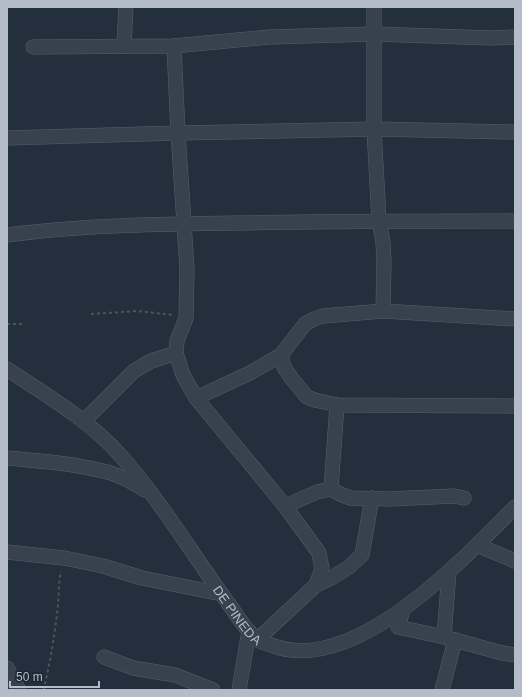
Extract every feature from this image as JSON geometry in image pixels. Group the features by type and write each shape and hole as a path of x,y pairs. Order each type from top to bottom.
{"street":[{"path":"124,46 126,7"},
{"path":"374,7 374,129 379,220 383,242 384,262 383,311"},
{"path":"33,47 174,46 269,37 375,34 491,38 515,37"},
{"path":"174,46 187,268 186,318 177,340 176,353 183,375 196,398 285,506 319,553 322,569 316,585"},
{"path":"7,138 374,129 515,132"},
{"path":"7,235 102,227 184,224 379,220 515,221"},
{"path":"196,398 250,373 282,355 305,324 323,316 383,311 515,319"},
{"path":"84,421 134,370 151,360 176,353"},
{"path":"282,355 284,367 307,397 337,405 515,406"},
{"name":"DE PINEDA","path":"7,369 84,421 120,455 152,494 253,636 278,648 300,652 329,647 363,634 403,610 449,572 515,507"},
{"path":"330,489 337,405"},
{"path":"7,458 63,463 104,471 129,480 152,494"},
{"path":"285,506 317,492 330,489 350,498 389,499 446,496 464,498"},
{"path":"239,690 253,636 316,585 349,567 362,555 372,498"},
{"path":"477,545 515,561"},
{"path":"7,552 64,558 103,566 142,578 222,594"},
{"path":"442,690 450,638 449,572"},
{"path":"403,610 398,627 450,638 502,653 515,655"},
{"path":"104,657 133,668 175,675 213,690"},
{"path":"7,668 19,690"}],"path":[{"path":"91,314 137,311 160,313 186,318"},
{"path":"7,324 24,324"},
{"path":"45,690 44,688 53,647 58,608 59,581 64,558"}]}
